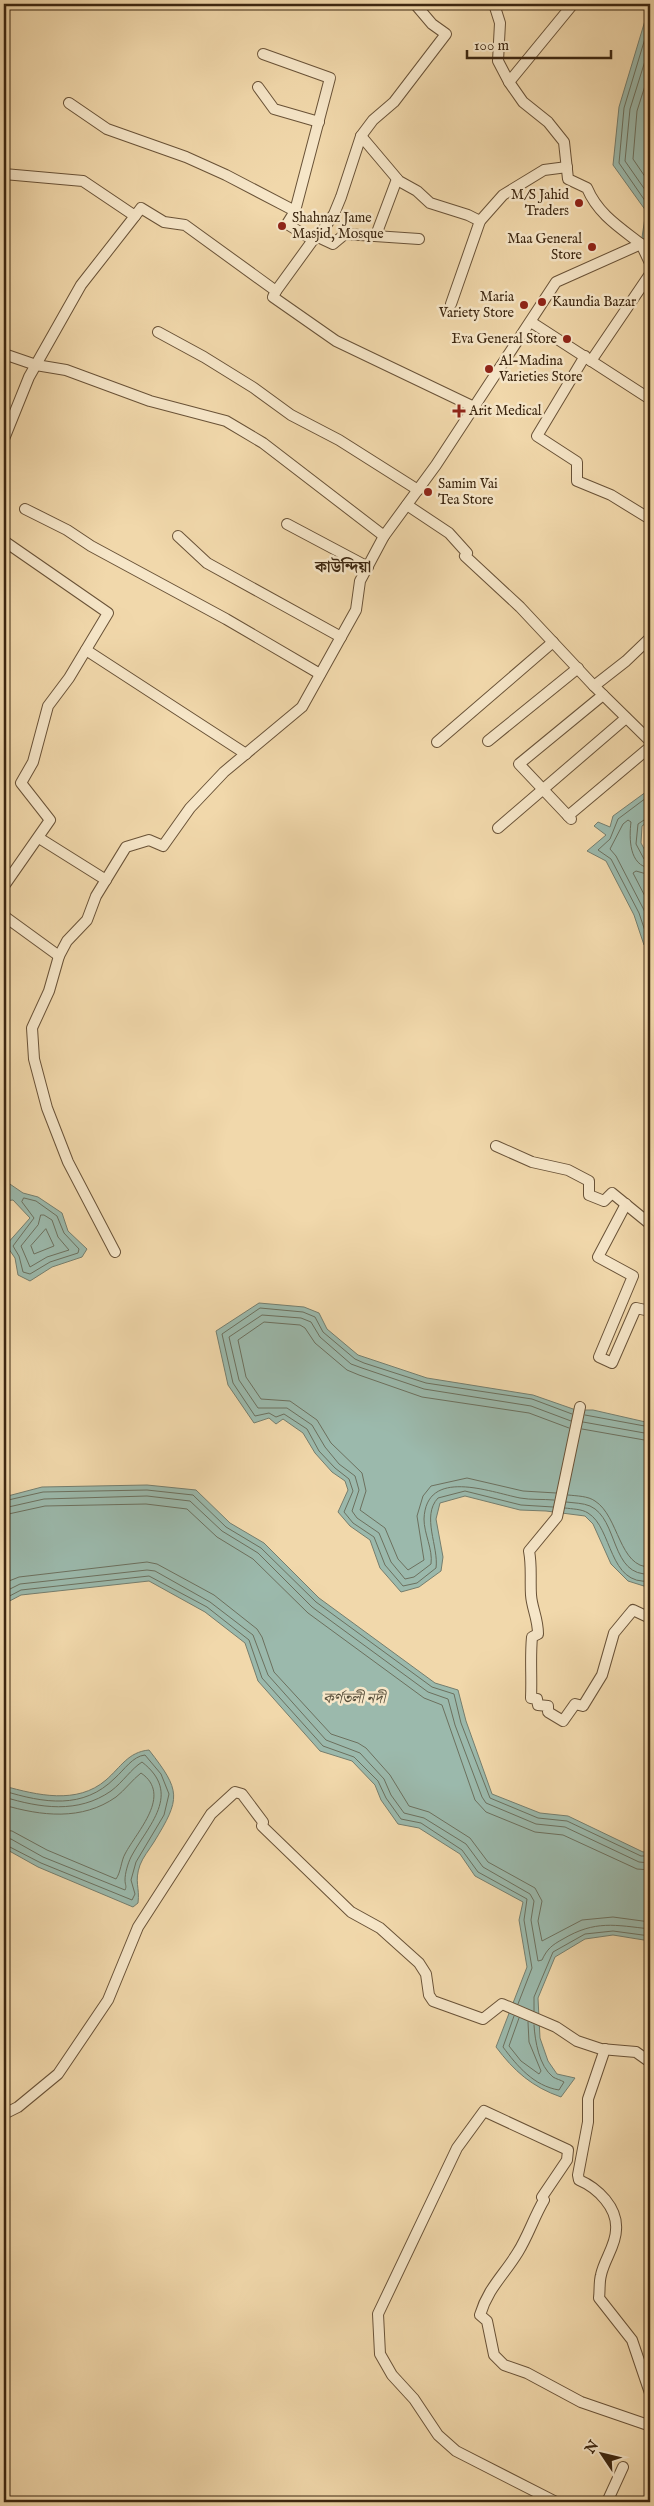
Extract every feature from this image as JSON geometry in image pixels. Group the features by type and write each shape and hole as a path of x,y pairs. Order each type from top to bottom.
{"street":[{"path":"415,4 432,24 446,34 394,102 373,120 361,136 334,214 276,291 274,297 336,341 474,407"},
{"path":"494,4 500,24 498,61 509,82 523,102 548,122 564,142 568,179 587,188 594,204 604,216 641,244 650,263"},
{"path":"509,82 573,4"},
{"path":"263,54 330,78 295,211 287,224 315,238 333,244 345,234 419,239"},
{"path":"258,87 274,109 319,122"},
{"path":"69,103 106,129 186,158 226,175 295,211"},
{"path":"361,136 397,179 417,191 430,203 468,215 480,221"},
{"path":"451,304 480,221 503,195 544,170 567,167"},
{"path":"4,174 83,181 135,216"},
{"path":"376,235 397,179"},
{"path":"4,439 36,365 81,285 141,208 164,222 185,225 276,291"},
{"path":"115,1252 68,1162 47,1108 34,1059 32,1028 49,991 59,956 67,941 87,920 96,896 126,847 149,840 163,846 190,808 224,772 302,707 356,610 360,581 384,536 418,490 556,282 641,244"},
{"path":"650,274 588,359 537,436 577,462 577,481 611,495 650,519"},
{"path":"531,322 650,399"},
{"path":"158,332 204,357 254,388 291,415 339,440 418,490"},
{"path":"4,354 36,365 66,370 150,401 226,421 271,448 384,536"},
{"path":"407,505 449,533 467,553 466,556 650,741"},
{"path":"25,509 68,530 91,546 226,619 320,674"},
{"path":"287,524 368,567"},
{"path":"178,536 207,563 341,637"},
{"path":"4,541 108,613 86,650 48,706 33,762 21,783 50,820 4,886"},
{"path":"594,686 626,662 650,638"},
{"path":"437,742 553,642"},
{"path":"86,650 246,754"},
{"path":"488,741 578,668"},
{"path":"603,695 519,764 570,817 650,746"},
{"path":"498,828 626,718"},
{"path":"39,838 106,880"},
{"path":"4,916 59,956"},
{"path":"496,1146 532,1162 568,1170 589,1181 589,1194 604,1202 612,1193 650,1224"},
{"path":"626,1204 598,1257 633,1276 599,1357 612,1364 636,1308 650,1311"},
{"path":"580,1407 557,1517 529,1552 532,1572 531,1596 538,1619 538,1634 532,1638 530,1654 530,1672 533,1677 531,1698 537,1699 538,1704 548,1706 548,1712 563,1721 575,1704 583,1706 598,1683 614,1633 626,1616 633,1610 650,1618"},
{"path":"4,2114 18,2107 58,2074 108,2000 138,1927 211,1814 235,1792 242,1794 263,1822 262,1826 351,1912 380,1928 419,1963 426,1974 430,1995 434,2001 483,2019 502,2004 556,2027 577,2041 606,2049 636,2052 650,2062"},
{"path":"606,2049 588,2099 588,2122 578,2175 579,2180 588,2184 602,2196 614,2213 617,2231 601,2275 599,2298 632,2340 650,2393"},
{"path":"556,2502 456,2451 438,2435 414,2399 392,2376 380,2354 378,2314 457,2148 484,2111 568,2150 567,2160 542,2197 544,2200 517,2253 503,2271 484,2303 480,2315 487,2321 494,2355 504,2365 527,2373 581,2402 645,2424 650,2420"},
{"path":"606,2502 623,2467"}],"water":[{"path":"650,4 650,247 641,244 646,211 613,165 619,107"},
{"path":"650,789 650,820 642,826 641,843 650,860 650,943 644,945 634,915 606,861 587,851 606,835 594,826 598,822 610,827 613,816"},
{"path":"4,1180 23,1193 38,1197 62,1213 68,1231 87,1249 82,1257 52,1267 30,1281 18,1275 15,1258 6,1245 30,1218 13,1200 4,1201"},
{"path":"259,1303 304,1307 319,1313 327,1329 358,1355 427,1378 533,1395 576,1410 593,1410 650,1423 650,1584 647,1587 628,1581 611,1564 593,1524 585,1516 520,1510 465,1496 440,1503 436,1519 443,1557 441,1571 419,1587 401,1592 380,1568 370,1540 350,1526 338,1512 348,1490 345,1481 332,1472 315,1453 303,1433 283,1419 276,1424 269,1418 254,1423 228,1385 216,1331"},
{"name":"কর্ণতলী নদী","path":"147,1485 196,1490 230,1523 264,1543 319,1598 435,1683 458,1690 466,1721 492,1794 540,1813 568,1816 643,1852 650,1851 650,1941 613,1935 585,1939 555,1957 538,1998 540,2038 548,2061 557,2074 575,2078 561,2097 541,2088 524,2077 496,2047 527,1967 519,1920 523,1902 475,1876 460,1854 419,1828 398,1824 381,1800 375,1785 352,1761 320,1751 258,1681 245,1643 205,1612 149,1581 21,1595 4,1604 4,1497 42,1487"},
{"path":"149,1750 167,1775 174,1795 169,1815 140,1865 137,1876 138,1903 133,1907 38,1867 4,1848 4,1786 43,1795 56,1796 82,1793 95,1788 106,1780 130,1757"}],"place":[{"name":"M/S Jahid Traders","path":"579,203"},
{"name":"Shahnaz Jame Masjid, Mosque","path":"282,226"},
{"name":"Maa General Store","path":"592,247"},
{"name":"Kaundia Bazar","path":"542,302"},
{"name":"Maria Variety Store","path":"524,305"},
{"name":"Eva General Store","path":"567,339"},
{"name":"Al-Madina Varieties Store","path":"489,369"},
{"name":"Arit Medical","path":"459,411"},
{"name":"Samim Vai Tea Store","path":"428,492"}],"district":[{"name":"কাউন্দিয়া","path":"343,568"}]}
